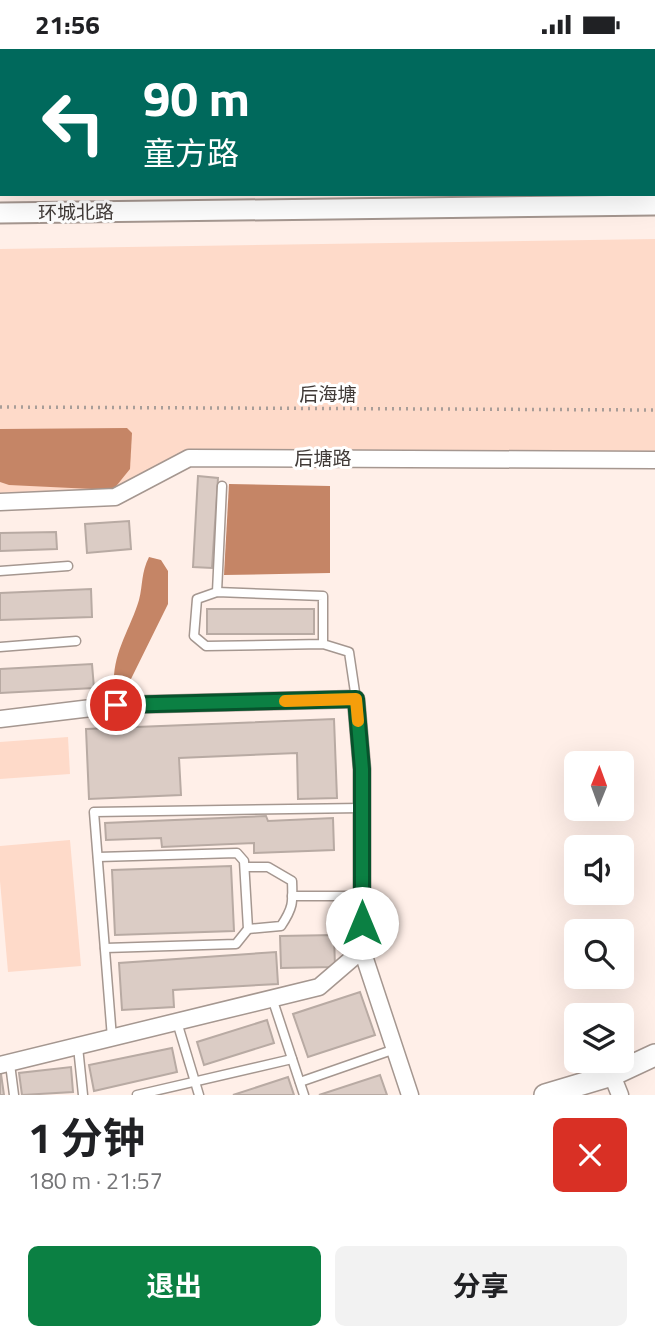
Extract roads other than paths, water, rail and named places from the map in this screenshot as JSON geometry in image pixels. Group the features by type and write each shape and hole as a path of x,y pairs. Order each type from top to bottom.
{"main road":[{"path":"545,1095 616,1085 655,1055"}],"street":[{"name":"环城北路","path":"0,213 655,205"},
{"name":"后塘路","path":"0,502 116,497 189,458 655,460"},
{"path":"0,719 116,705 356,699 362,769 362,950 410,1095"},
{"path":"5,1064 319,987 362,950"}],"lane":[{"path":"217,592 222,486"},
{"path":"0,571 68,566"},
{"path":"323,644 323,596 217,592 197,599 194,636 206,646 323,644 349,652 356,699"},
{"path":"0,647 76,641"},
{"path":"111,1039 94,812 362,808"},
{"path":"98,857 237,853 244,861 245,867 247,929 236,944 105,948"},
{"path":"245,867 268,867 292,881 293,908 281,926 247,929"},
{"path":"292,896 362,896"},
{"path":"272,998 304,1095"},
{"path":"177,1022 199,1095"},
{"path":"78,1047 83,1095"},
{"path":"300,1082 395,1049"},
{"path":"137,1095 292,1059"},
{"path":"5,1064 14,1095"}]}
